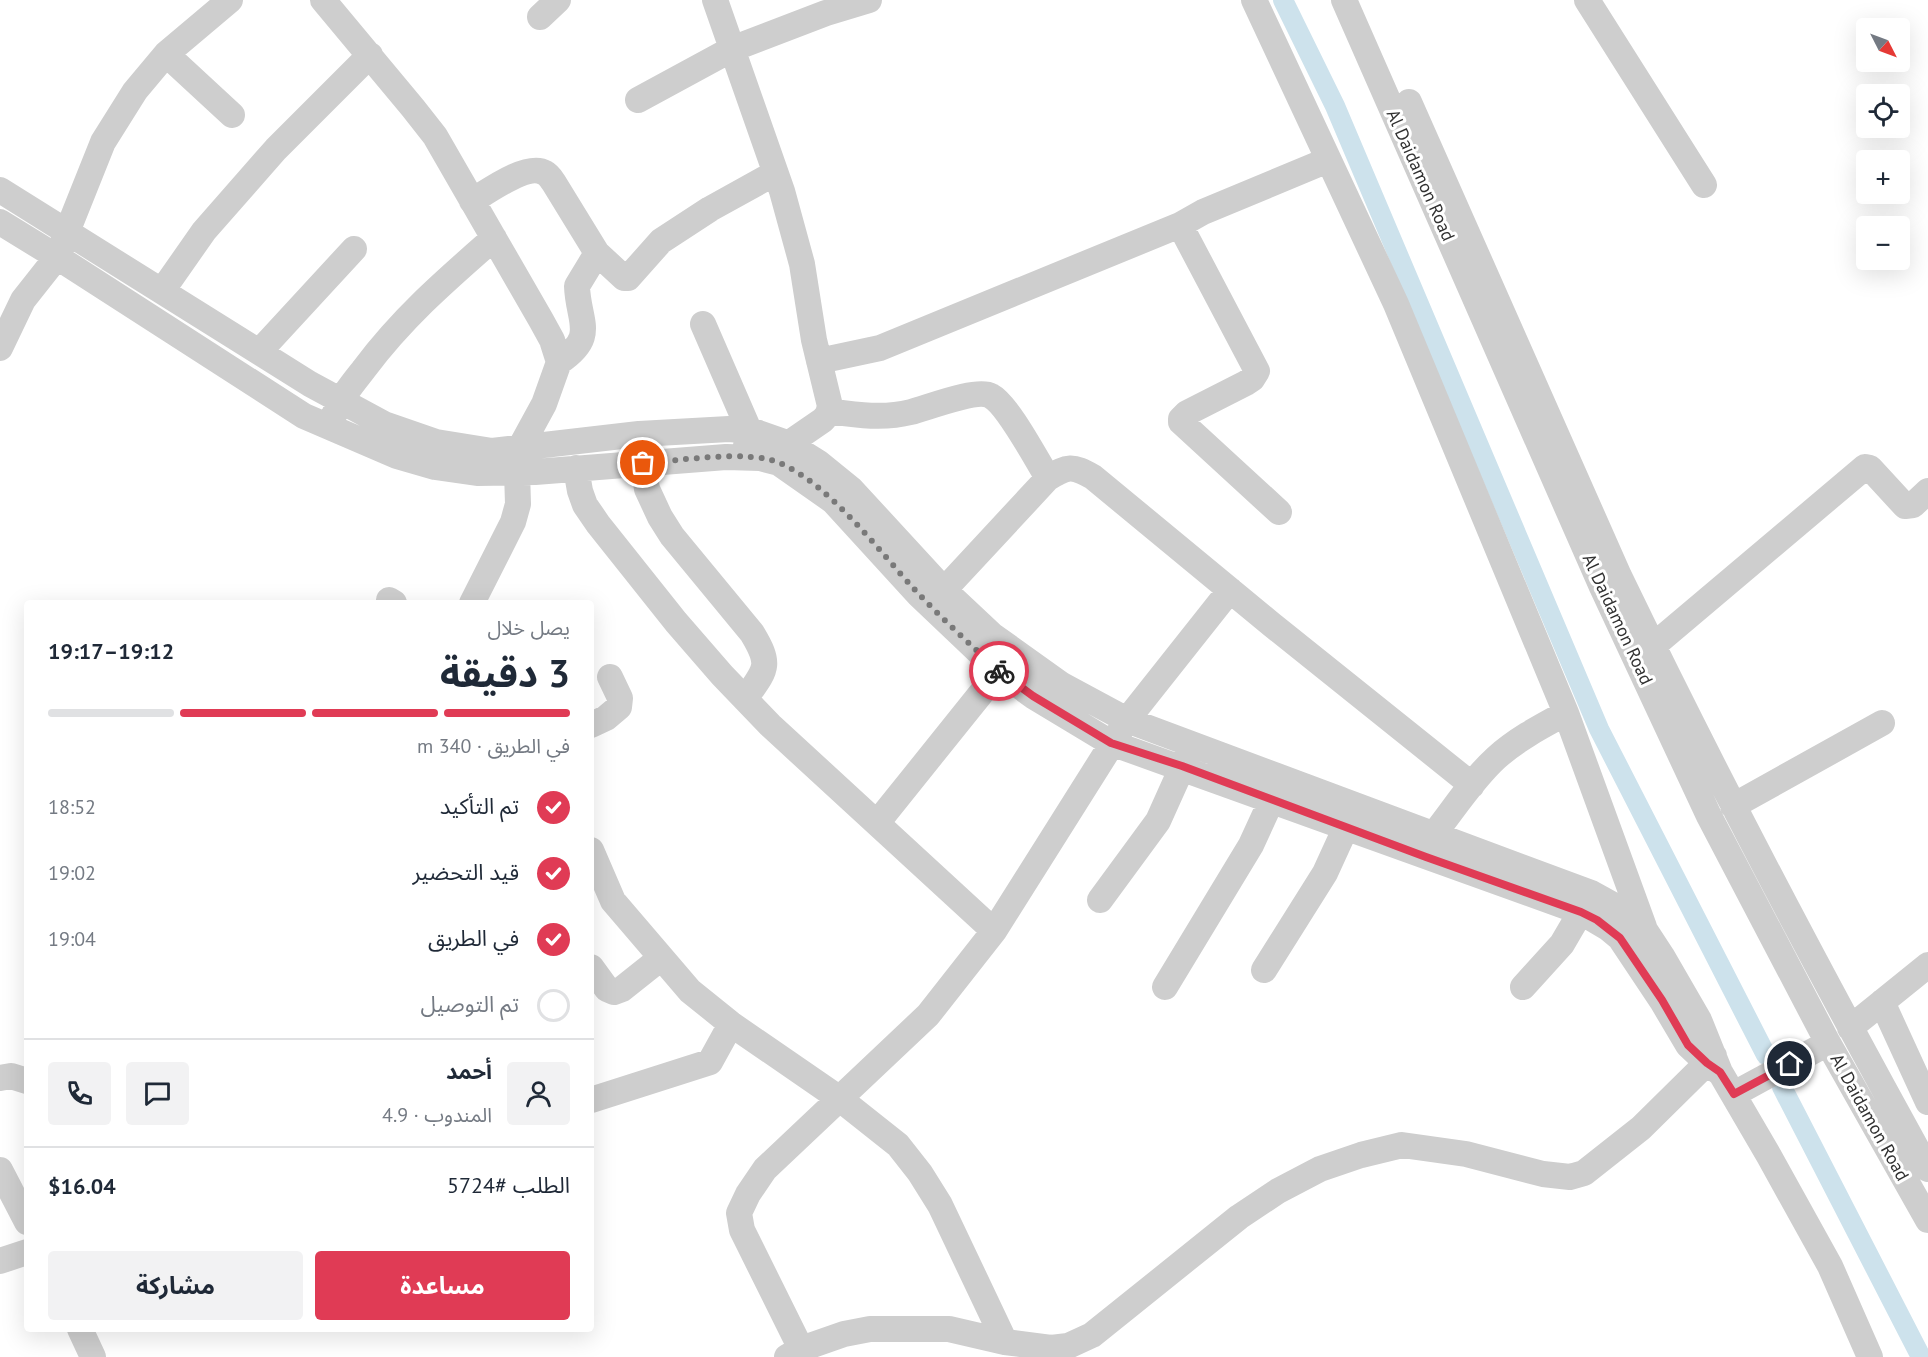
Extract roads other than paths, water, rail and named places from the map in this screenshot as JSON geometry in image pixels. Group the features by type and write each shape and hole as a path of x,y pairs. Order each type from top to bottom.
{"street":[{"path":"0,348 23,300 57,257 102,142 135,91 166,54 230,0"},
{"path":"323,0 435,136 552,340 559,362"},
{"path":"714,0 775,173 802,264 829,411 824,420 787,443 755,459"},
{"path":"638,100 732,49 826,13 870,0"},
{"path":"1254,0 1396,304 1566,713 1645,930 1699,1020 1714,1064 1734,1094 1830,1266 1870,1357"},
{"name":"Al Daidamon Road","path":"1344,0 1611,581 1653,646 1733,806 1850,1028 1928,1169"},
{"name":"Al Daidamon Road","path":"1363,0 1717,833 1828,1043 1928,1220"},
{"path":"1587,0 1704,185"},
{"path":"166,54 232,115"},
{"path":"162,291 204,231 276,149 370,55"},
{"path":"819,361 880,348 1180,225 1203,212 1328,160"},
{"path":"472,201 512,177 526,172 546,173 555,183 597,253 624,278 628,278 661,241 710,209 775,173"},
{"path":"0,190 259,352 384,424 436,442 492,451 518,460 576,468 755,459 779,463 833,501 918,594 999,671 1033,696 1111,743 1187,756 1586,903 1620,909 1645,930"},
{"path":"0,222 304,416 397,456 435,466 477,473 518,460 639,434 749,430 787,443 819,463 850,489 944,590 992,635 1028,663 1062,685 1187,756"},
{"path":"1180,225 1257,371 1246,383 1187,413 1181,422 1279,512"},
{"path":"329,426 340,400 386,340 414,310 494,238"},
{"path":"259,352 354,249"},
{"path":"476,600 513,522 518,504 518,460 544,404 559,362 572,353 580,342 584,325 577,286 597,253"},
{"path":"703,324 749,430 755,459"},
{"path":"829,411 870,417 896,416 946,401 982,393 989,394 1004,408 1048,478"},
{"path":"639,434 647,489 660,518 760,646 765,666 763,673 745,699"},
{"path":"1653,646 1865,467 1870,468 1905,506 1913,505 1928,491"},
{"path":"576,468 585,505 598,524 676,622 745,699 770,725 994,931"},
{"path":"944,590 1048,478 1065,468 1077,468 1093,477 1472,784"},
{"path":"1230,590 1127,720 994,931 928,1015 765,1169 748,1194 739,1213 742,1230 797,1354 844,1334 870,1329 949,1329 1005,1342 1071,1352 1239,1217 1278,1191 1320,1169 1361,1155 1402,1145 1466,1154 1544,1174 1570,1177 1584,1173 1610,1155 1714,1064"},
{"path":"876,823 999,671"},
{"path":"594,724 606,718 619,707 620,698 610,677"},
{"path":"1434,834 1472,784 1494,760 1508,748 1566,713"},
{"path":"1733,806 1882,723"},
{"path":"1100,900 1158,821 1187,756"},
{"path":"1165,987 1242,862 1277,789"},
{"path":"1351,816 1434,834 1586,903 1597,920 1620,938 1662,1000 1688,1045 1714,1064"},
{"path":"1263,970 1325,873 1351,816"},
{"path":"594,857 613,901 690,991 731,1024 840,1098 898,1145 940,1204 1005,1342"},
{"path":"1523,987 1562,944 1586,903"},
{"path":"594,971 607,989 614,992 622,989 661,958"},
{"path":"1850,1028 1928,965"},
{"path":"1882,1002 1928,1102"},
{"path":"594,1099 710,1062 731,1024"},
{"path":"1734,1094 1828,1043"},
{"path":"0,1078 11,1076 24,1080"},
{"path":"0,1170 24,1216"},
{"path":"0,1261 24,1253"},
{"path":"81,1332 93,1357"}],"waterway":[{"path":"1283,0 1335,106 1599,729 1766,1055"},
{"path":"1782,1087 1921,1357"}]}
